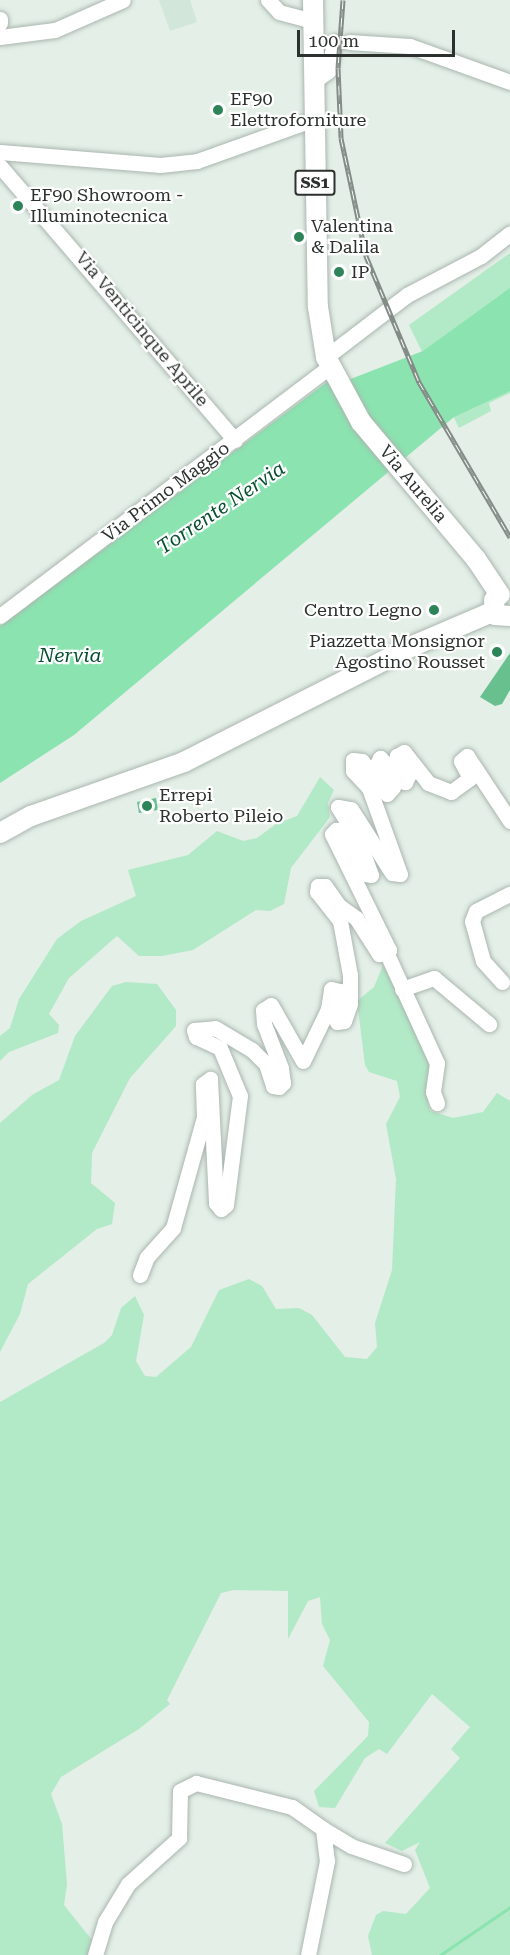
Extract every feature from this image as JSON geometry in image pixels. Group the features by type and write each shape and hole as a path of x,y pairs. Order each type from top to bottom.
{"main road":[{"name":"SS1","path":"313,0 318,307 329,364"},
{"name":"Via Aurelia","path":"329,364 349,405 407,479 477,560 501,605"},
{"path":"0,833 31,816 148,777 221,744 501,605"}],"street":[{"path":"0,37 55,30 123,0"},
{"path":"270,2 288,15 313,21"},
{"path":"313,82 328,71 342,42 410,46 510,82"},
{"path":"0,152 160,165 197,161 314,119"},
{"name":"Via Venticinque Aprile","path":"0,165 235,440"},
{"name":"Via Primo Maggio","path":"0,616 235,440 329,364 407,295 481,256 510,233"},
{"path":"437,1103 433,1092 437,1063 387,954 389,946 332,834 336,830 344,836 365,874 371,875 360,844 338,807 351,809 392,873 400,874 369,788 353,771 353,760 362,761 387,794 393,787 377,764 380,758 405,782 409,774 397,756 404,752 428,783 451,792 470,778 461,760 466,756 510,823"},
{"path":"140,1275 147,1257 172,1228 204,1117 203,1084 210,1079 216,1203 221,1209 226,1205 240,1096 220,1048 196,1037 194,1030 215,1028 252,1050 266,1064 273,1086 279,1087 283,1083 281,1068 264,1024 265,1007 273,1006 303,1061 333,987 340,991 334,1019 344,1021 350,975 340,921 318,892 319,885 367,931 378,952 387,954"},
{"path":"502,982 483,961 472,921 476,911 510,894"},
{"path":"402,989 434,978 489,1024"},
{"path":"95,1955 105,1922 128,1884 182,1834 178,1798 186,1786 235,1789 292,1807 351,1846 404,1864"},
{"path":"308,1955 327,1861 323,1829"}],"shaded area":[{"path":"159,0 190,0 197,22 170,31"},
{"path":"510,253 510,393 489,403 491,411 459,428 409,325"},
{"path":"320,777 334,790 328,803 330,817 291,868 284,904 270,911 256,910 193,950 162,956 139,956 117,936 69,978 49,1014 59,1025 58,1033 9,1052 0,1061 0,1036 10,1028 19,999 57,939 81,921 136,896 128,870 188,855 217,831 243,841 257,838 276,824 297,816"},
{"path":"383,965 432,1056 428,1105 431,1111 453,1118 483,1112 497,1093 510,1101 510,1955 372,1955 368,1936 376,1915 383,1911 406,1914 430,1888 415,1850 420,1842 402,1851 385,1843 460,1758 451,1749 470,1727 432,1694 387,1754 379,1749 365,1758 335,1808 319,1807 314,1791 368,1736 369,1722 323,1666 330,1640 322,1624 320,1597 308,1601 288,1639 288,1591 234,1590 221,1593 167,1700 170,1704 139,1729 61,1777 51,1794 62,1824 67,1884 64,1905 92,1940 88,1955 0,1955 0,1402 104,1343 112,1335 121,1308 135,1296 144,1315 136,1361 145,1376 156,1377 191,1347 219,1290 249,1279 262,1286 276,1309 299,1308 312,1315 345,1357 367,1359 377,1347 375,1323 392,1270 396,1179 386,1124 400,1097 397,1081 369,1072 365,1065 357,1001 374,987"},
{"path":"126,982 157,984 176,1010 176,1026 130,1078 92,1153 91,1183 115,1203 112,1224 97,1229 28,1284 20,1314 0,1352 0,1123 32,1095 59,1080 75,1036 112,986"}],"water":[{"name":"Nervia","path":"510,288 510,391 454,417 74,735 0,783 0,626 327,382 348,380 423,351"}],"building":[{"path":"510,653 510,690 502,704 495,706 480,697"},
{"name":"Errepi Roberto Pileio","path":"156,798 158,810 139,813 137,802"}],"waterway":[{"path":"440,1955 510,1907"}],"railway":[{"path":"343,0 338,68 341,138 366,256 419,382 510,537"}],"place":[{"name":"EF90 Elettroforniture","path":"218,110"},
{"name":"EF90 Showroom - Illuminotecnica","path":"18,206"},
{"name":"Valentina & Dalila","path":"299,237"},
{"name":"IP","path":"339,272"},
{"name":"Centro Legno","path":"434,610"},
{"name":"Piazzetta Monsignor Agostino Rousset","path":"497,652"},
{"name":"Errepi Roberto Pileio","path":"147,806"}],"water label":[{"name":"Torrente Nervia","path":"221,508"}]}
